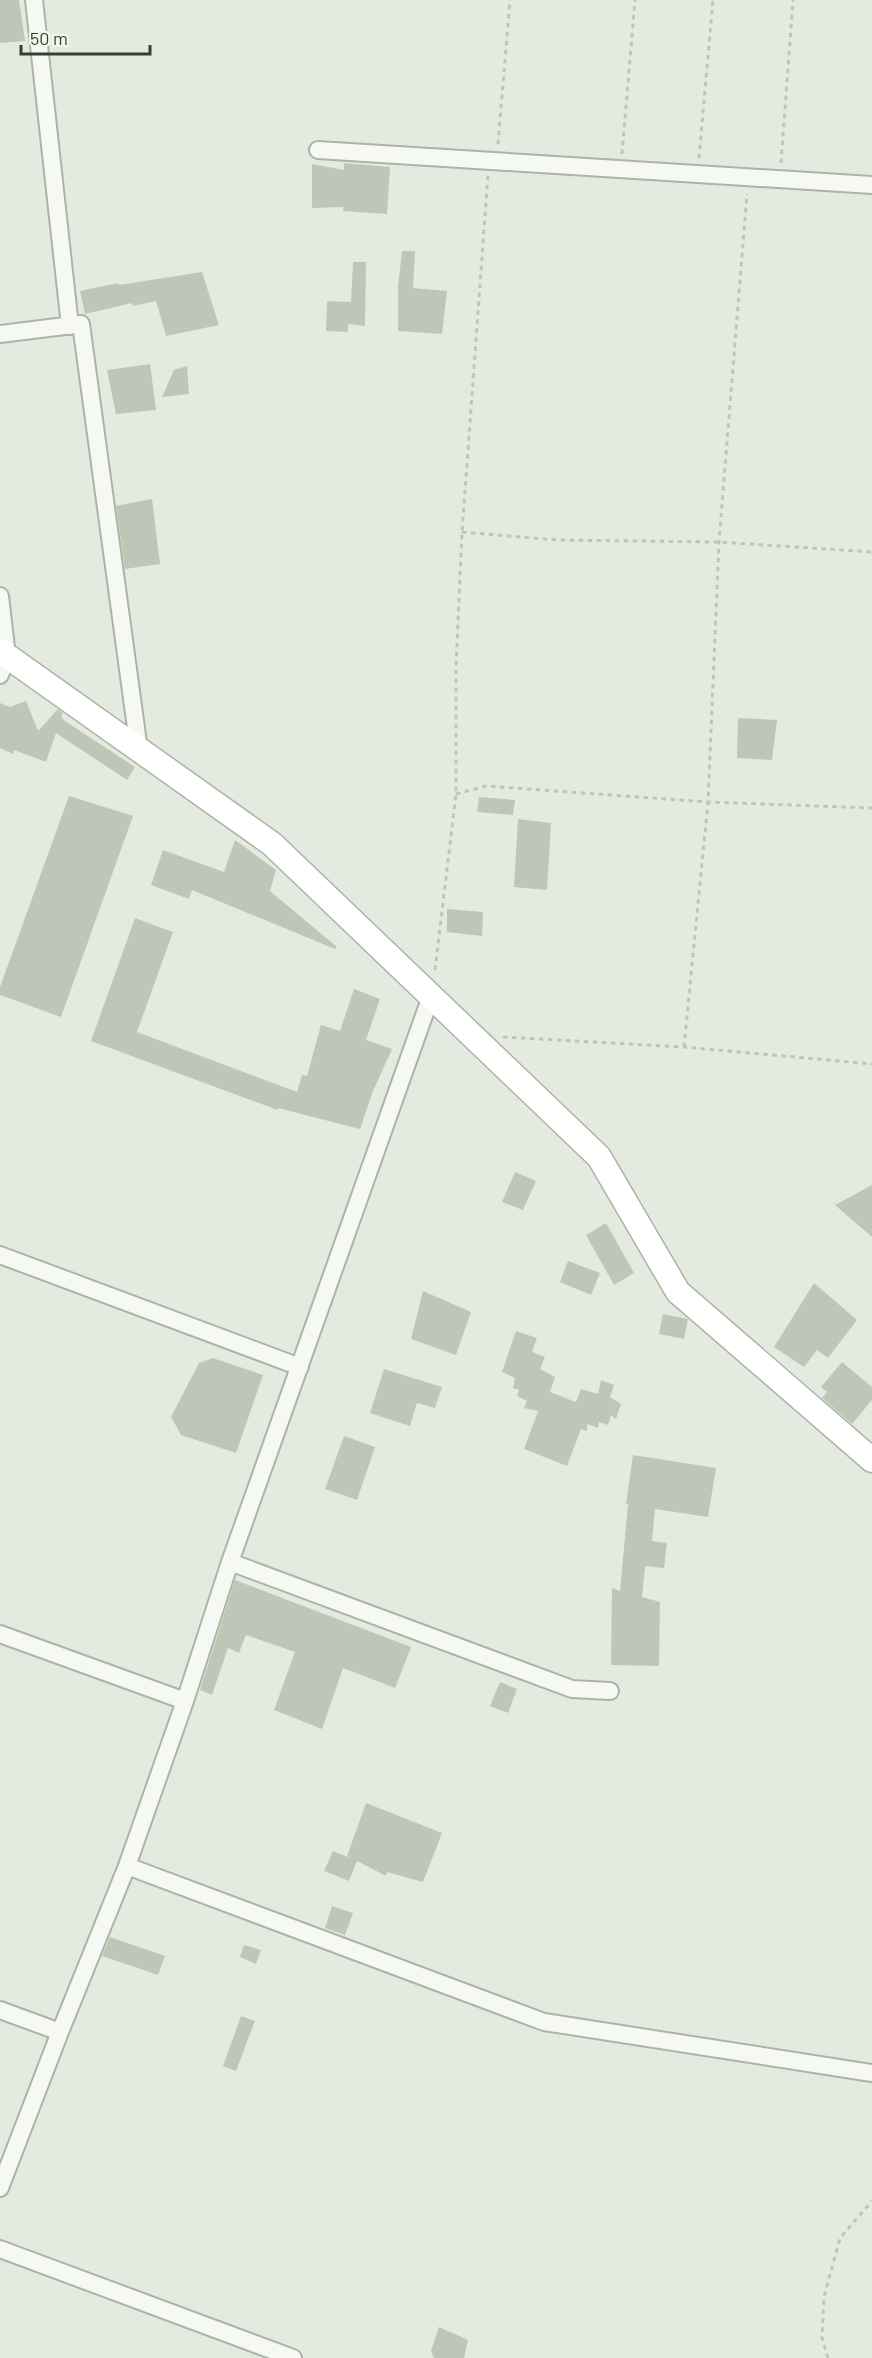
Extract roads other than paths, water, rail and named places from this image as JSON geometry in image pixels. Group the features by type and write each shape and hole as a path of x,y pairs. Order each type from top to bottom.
{"street":[{"path":"34,0 70,326"},
{"path":"318,150 872,186"},
{"path":"0,334 81,324 139,750"},
{"path":"0,596 2,661 139,750 272,844 599,1157 678,1292 872,1460"},
{"path":"0,2188 127,1866 185,1701 230,1562 431,996"},
{"path":"0,1255 300,1367"},
{"path":"230,1562 572,1689 610,1691"},
{"path":"0,1634 185,1701"},
{"path":"127,1866 544,2022 872,2073"},
{"path":"0,2010 60,2032"},
{"path":"0,2249 294,2358"}]}
